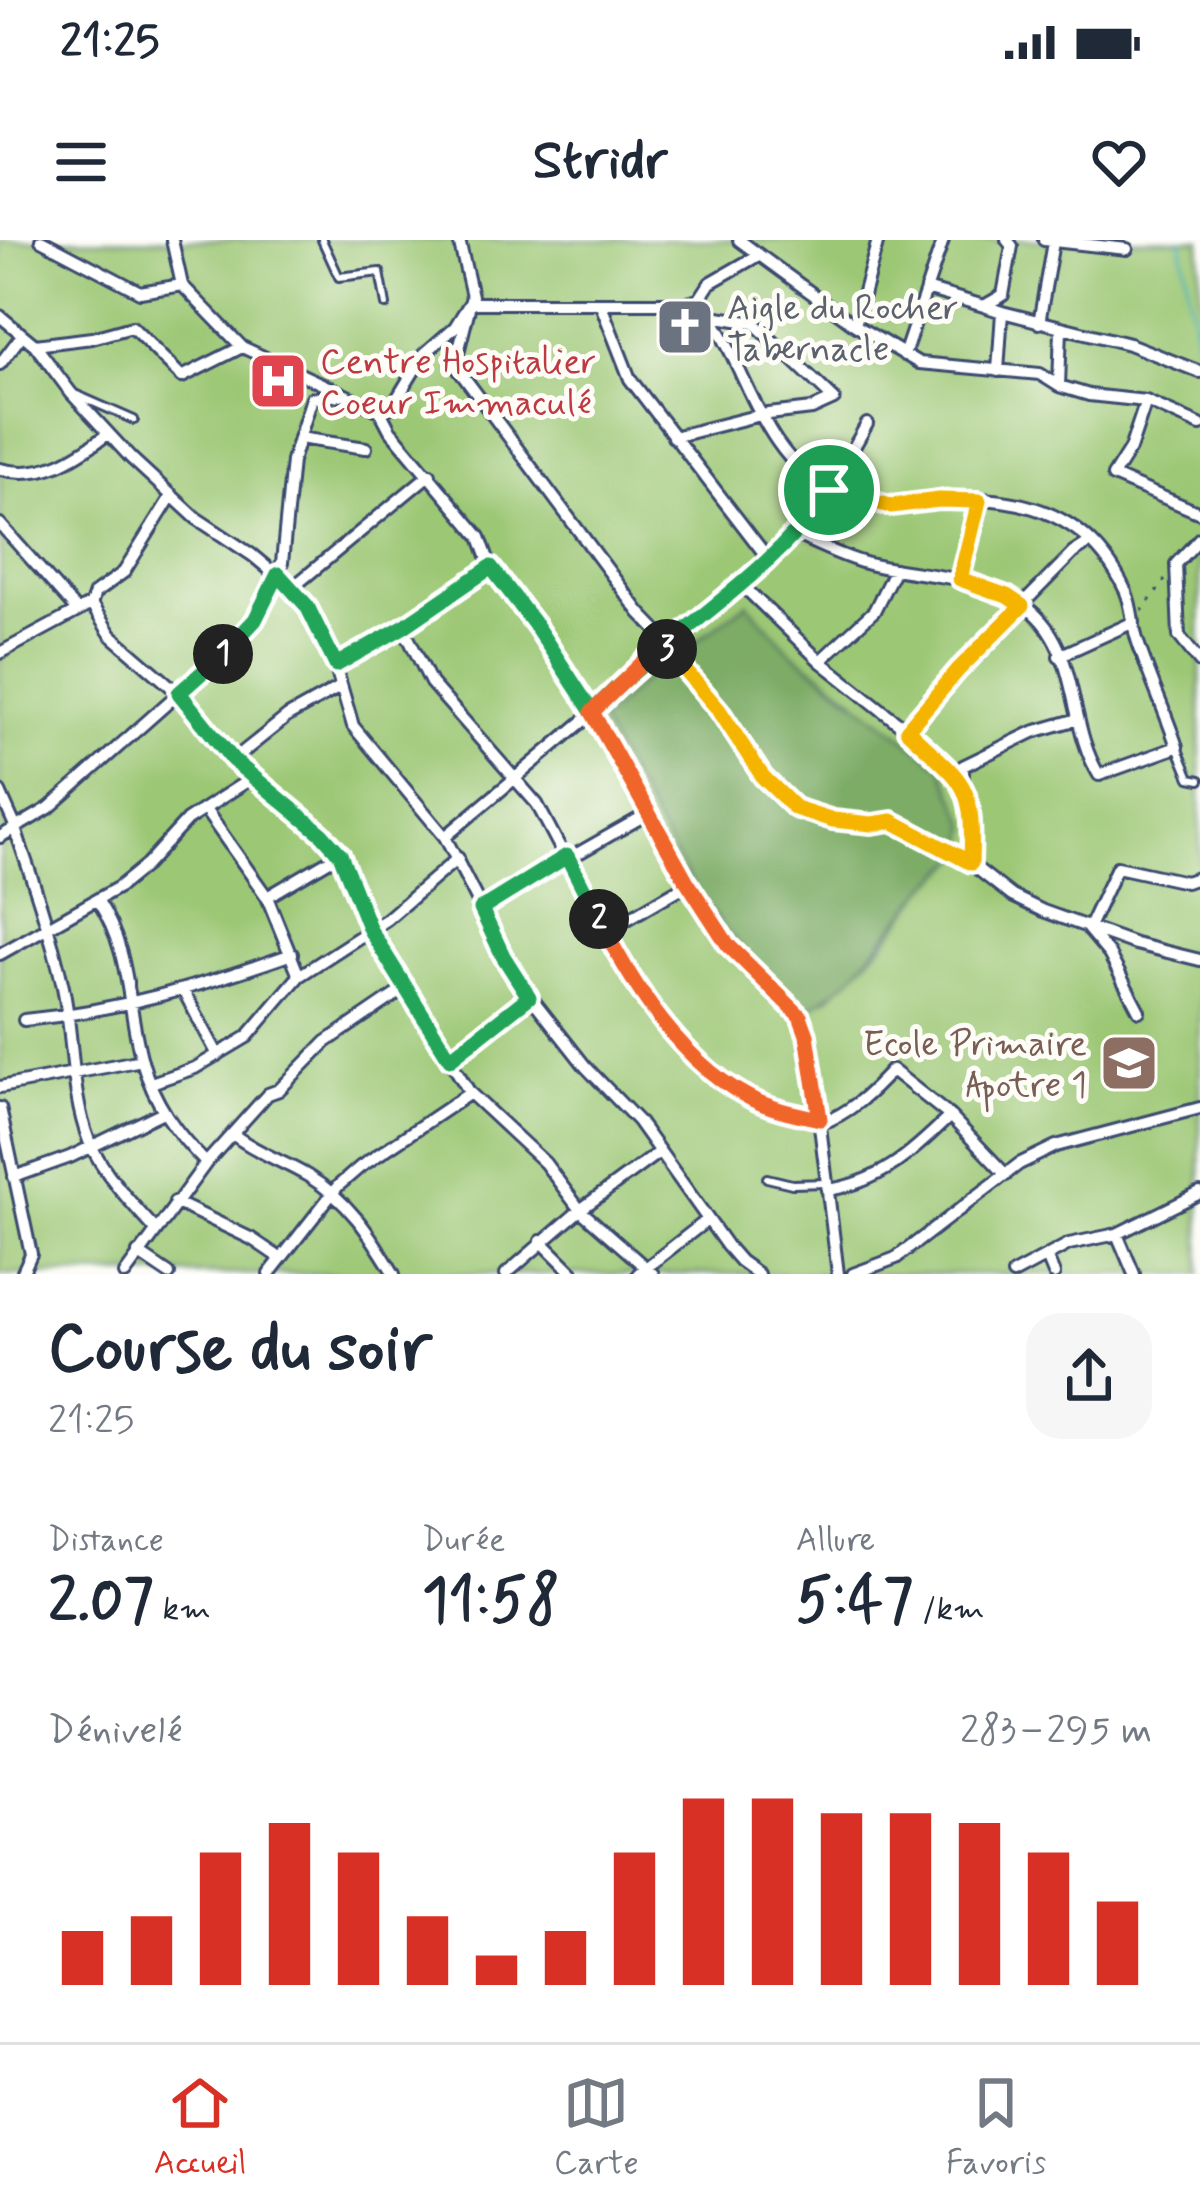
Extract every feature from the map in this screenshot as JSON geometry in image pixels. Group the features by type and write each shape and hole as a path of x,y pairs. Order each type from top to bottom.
{"street":[{"path":"41,240 140,292 182,285"},
{"path":"172,240 182,285 242,347 380,411 390,430 480,537 491,567 592,712 688,884 728,945 800,1016 820,1122 838,1274"},
{"path":"455,364 470,303 459,240"},
{"path":"739,240 904,356 936,368 1040,374 1089,395 1146,401 1200,425"},
{"path":"855,325 878,240"},
{"path":"904,356 943,240"},
{"path":"984,306 1003,296 1012,246 1006,240"},
{"path":"1039,323 1048,241 1127,249"},
{"path":"699,300 710,283 758,256"},
{"path":"926,289 1176,360 1200,372"},
{"path":"470,303 602,305 699,300"},
{"path":"699,300 712,316 760,415 788,457 829,490 891,506 939,500 1040,508 1072,525 1124,587 1177,747 1100,775 1049,631 1022,606 960,579 895,569 828,551 796,535"},
{"path":"380,411 392,406 434,342 455,327 470,303"},
{"path":"602,305 630,379 770,562"},
{"path":"998,371 1002,312"},
{"path":"0,316 35,345 107,434 172,495 292,588 319,626 353,726 446,837 503,956 529,997 638,1121 706,1221 740,1262 758,1274"},
{"path":"673,437 760,415 812,409 834,399 754,323 712,316"},
{"path":"35,345 132,327 182,377 242,347"},
{"path":"1059,386 1061,328"},
{"path":"0,364 22,335"},
{"path":"434,342 719,710 763,777 795,808 833,820 892,821 971,863 1012,896 1088,929 1200,960"},
{"path":"0,837 58,801 255,620 278,574 299,438 312,398 346,394"},
{"path":"1146,401 1130,449 1113,476 1200,513"},
{"path":"855,500 855,491 838,483 837,477 867,424"},
{"path":"0,470 25,476 73,460 107,434"},
{"path":"299,438 366,448"},
{"path":"292,588 430,473"},
{"path":"446,837 592,712 664,642 770,562 829,490"},
{"path":"172,495 124,572 94,593 91,604 111,635 179,693 233,760 340,854 370,930 470,1094 545,1163 580,1210 645,1272 706,1221"},
{"path":"960,579 979,501"},
{"path":"0,524 77,611"},
{"path":"1200,538 1176,564 1180,636 1200,662"},
{"path":"907,730 958,670 1090,542"},
{"path":"336,665 403,627 491,567"},
{"path":"820,661 874,611 895,569"},
{"path":"743,586 820,661 907,730 963,783"},
{"path":"0,652 91,604"},
{"path":"1059,656 1134,622"},
{"path":"403,627 431,683 537,803 605,932 670,1030 710,1072 749,1098 820,1122 841,1116 892,1070 950,1115 1006,1175"},
{"path":"233,760 288,716 340,687"},
{"path":"971,863 973,819 963,766 989,750 1078,719"},
{"path":"0,954 98,901 146,865 187,820 252,778"},
{"path":"0,792 49,927 91,1146 155,1229"},
{"path":"206,812 267,897 299,976"},
{"path":"481,909 649,812"},
{"path":"267,897 340,854"},
{"path":"151,1083 195,1068 247,1037 299,976 370,930 458,859"},
{"path":"1088,929 1117,867 1186,882 1200,877"},
{"path":"605,932 688,884"},
{"path":"98,901 118,935 142,1060 151,1083 178,1136 206,1163"},
{"path":"1088,929 1109,954 1139,1011"},
{"path":"24,1020 69,1016 184,992 292,954"},
{"path":"125,1274 175,1202 268,1094 278,1090 326,1042 407,987"},
{"path":"184,992 218,1055"},
{"path":"450,1059 529,997"},
{"path":"0,1087 142,1060"},
{"path":"274,1266 360,1167 470,1094"},
{"path":"0,1108 31,1254 22,1274"},
{"path":"854,1274 896,1258 1019,1164 1068,1142 1200,1108"},
{"path":"14,1177 163,1112"},
{"path":"826,1186 856,1186 878,1177 915,1150 950,1115"},
{"path":"234,1135 308,1176 355,1213 394,1274"},
{"path":"506,1274 541,1241 659,1152"},
{"path":"1013,1274 1051,1266 1069,1244 1117,1234 1200,1193"},
{"path":"175,1202 252,1239 286,1274"},
{"path":"1117,1234 1134,1274"},
{"path":"541,1241 574,1274"},
{"path":"138,1253 169,1274"}],"lane":[{"path":"322,240 339,277 380,272 386,305"},
{"path":"71,393 134,420"},
{"path":"1177,747 1190,778 1200,780"},
{"path":"766,1178 826,1186"}],"green space":[{"path":"0,240 1200,240 1200,1274 0,1274","holes":["747,603 791,652 854,698 953,865 926,888 886,941 827,999 810,1002 797,1000 729,934 682,866 600,723 637,686"]},
{"path":"747,603 791,652 941,766 968,826 964,854 926,888 851,978 810,1009 775,983 716,918 600,723 637,686"}],"waterway":[{"path":"1181,240 1200,365"}],"place":[{"name":"Aigle du Rocher Tabernacle","path":"685,327"},
{"name":"Centre Hospitalier Coeur Immaculé","path":"278,381"},
{"name":"Ecole Primaire Apotre 1","path":"1129,1063"}],"route":[{"path":"829,490 770,562 662,644 615,688 592,712 491,567 449,598 336,665 307,606 278,574 255,620 179,693 233,760 330,840 350,870 370,930 450,1059 529,997 481,909 567,856 613,948 690,1053 749,1098 820,1119 800,1016 728,945 592,712 662,644 719,710 763,777 795,808 833,820 892,821 971,863 973,819 963,783 907,730 1022,606 960,579 979,501 891,506 829,490"}]}
